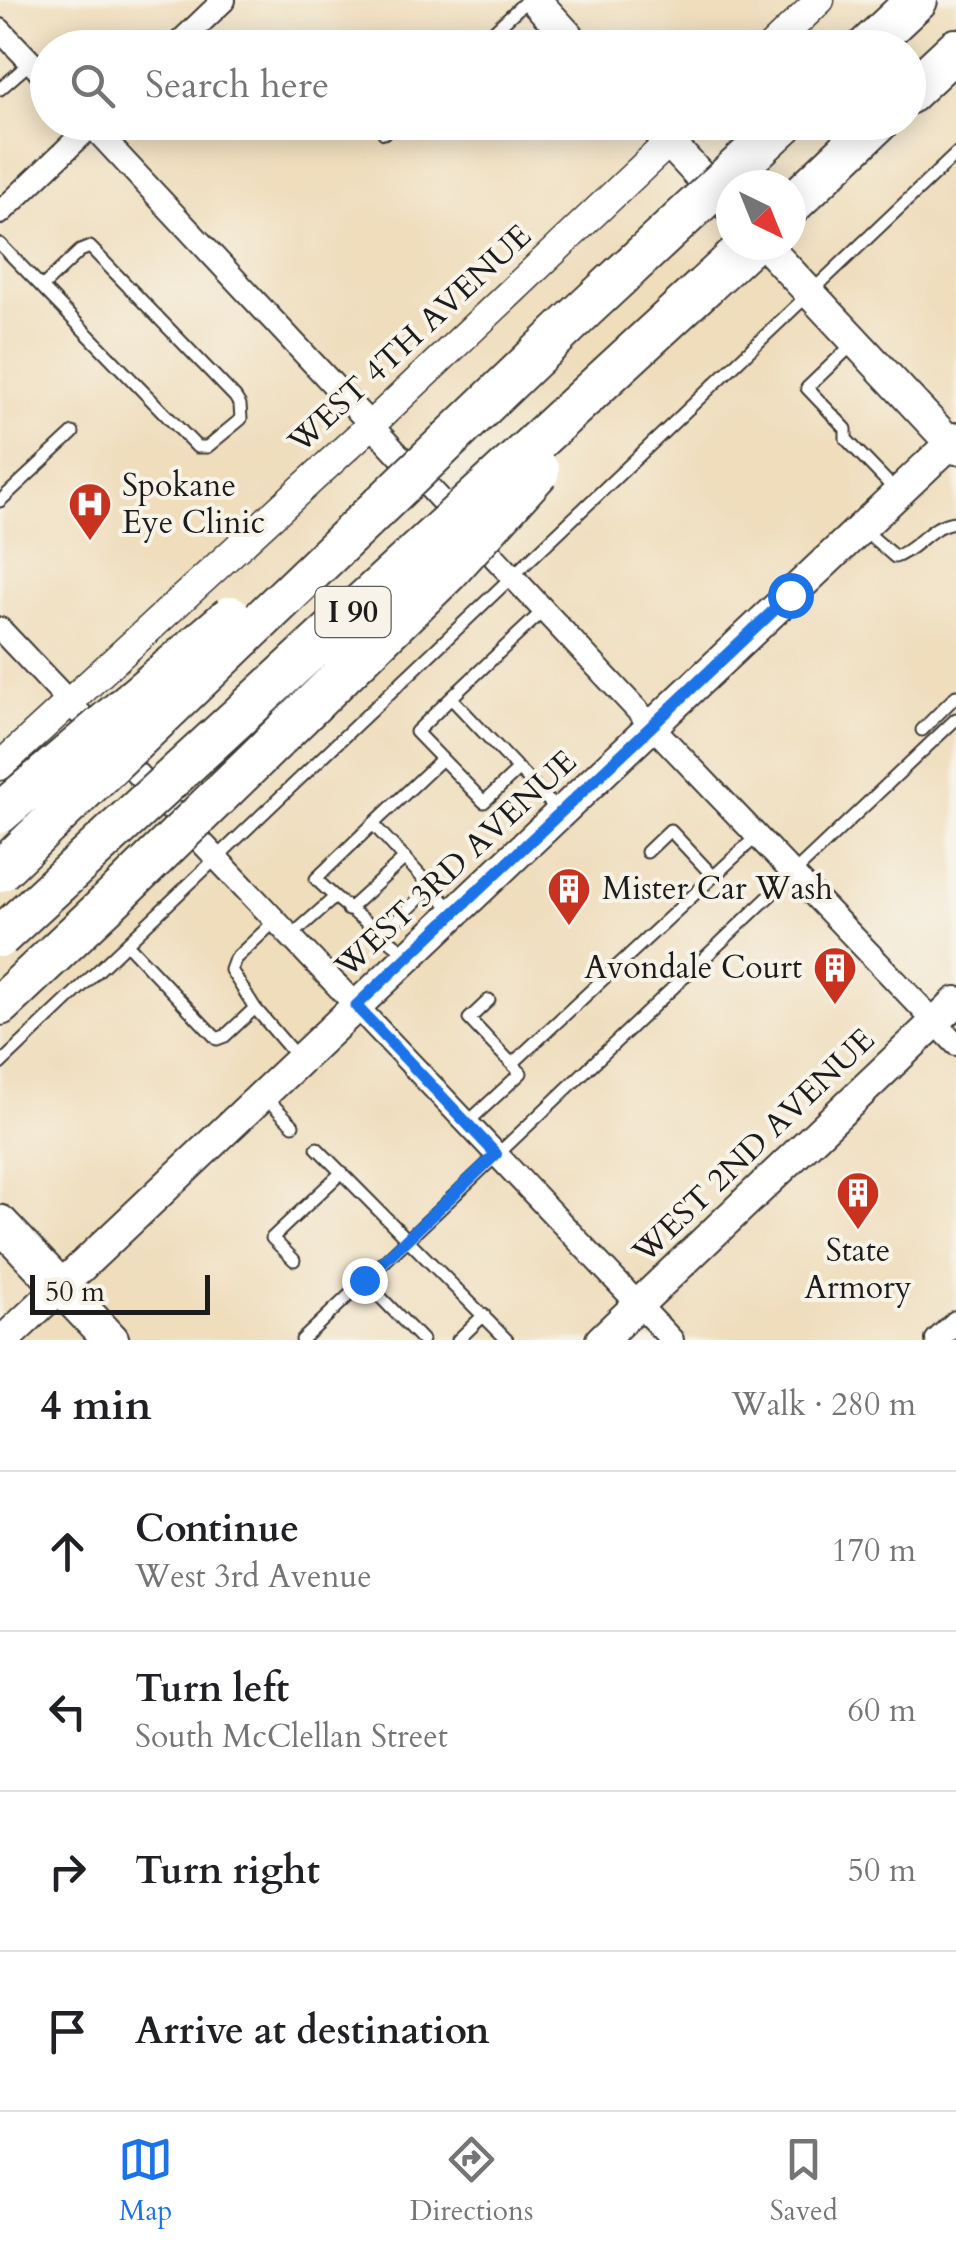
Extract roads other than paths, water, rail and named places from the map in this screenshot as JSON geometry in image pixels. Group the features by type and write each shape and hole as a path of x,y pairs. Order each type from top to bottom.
{"highway":[{"path":"885,30 917,0"},
{"path":"926,77 956,49"},
{"name":"I 90","path":"0,871 767,140"},
{"path":"806,191 859,140"},
{"name":"I 90","path":"0,938 733,260"},
{"path":"0,1005 447,574 706,286"},
{"path":"0,813 586,309"}],"main road":[{"path":"531,0 561,30"},
{"path":"678,140 716,190"},
{"path":"779,260 954,443"},
{"name":"WEST 3RD AVENUE","path":"4,1340 954,443"},
{"name":"WEST 2ND AVENUE","path":"601,1340 949,1023"},
{"path":"0,1223 111,1340"}],"street":[{"path":"193,30 224,0"},
{"path":"789,30 820,0"},
{"path":"0,30 30,61"},
{"path":"0,213 75,140"},
{"path":"106,140 757,836 949,1023"},
{"name":"WEST 4TH AVENUE","path":"3,758 69,704 372,424 658,140"},
{"path":"0,629 672,1340"},
{"path":"937,1340 956,1322"}],"lane":[{"path":"497,30 531,0"},
{"path":"0,89 30,63"},
{"path":"0,1064 956,154"},
{"path":"0,244 197,447 207,448 240,419 240,404 235,398 90,248 80,250 42,287"},
{"path":"856,342 807,388 846,428 846,439 898,493"},
{"path":"0,501 72,433"},
{"path":"861,528 895,557 910,552 933,529 948,521 956,522"},
{"path":"518,769 484,802 416,732 545,610"},
{"path":"922,730 956,696"},
{"path":"452,698 560,813"},
{"path":"302,1340 956,719"},
{"path":"410,956 362,916 348,910 316,879 442,759"},
{"path":"374,824 455,913"},
{"path":"647,852 670,830 714,876"},
{"path":"512,1064 757,836"},
{"path":"348,910 405,858"},
{"path":"383,934 432,887"},
{"path":"300,1060 256,1008 231,970 235,958 334,898"},
{"path":"127,944 217,1039 256,1008"},
{"path":"467,1123 520,1074 470,1019 489,1000"},
{"path":"264,1094 293,1125"},
{"path":"317,1148 508,1340"},
{"path":"294,1260 272,1238 342,1172"},
{"path":"364,1280 422,1340"},
{"path":"458,1340 484,1315"}],"place":[{"name":"Spokane Eye Clinic","path":"90,542"},
{"name":"Mister Car Wash","path":"569,927"},
{"name":"Avondale Court","path":"835,1006"},
{"name":"State Armory","path":"858,1231"}]}
